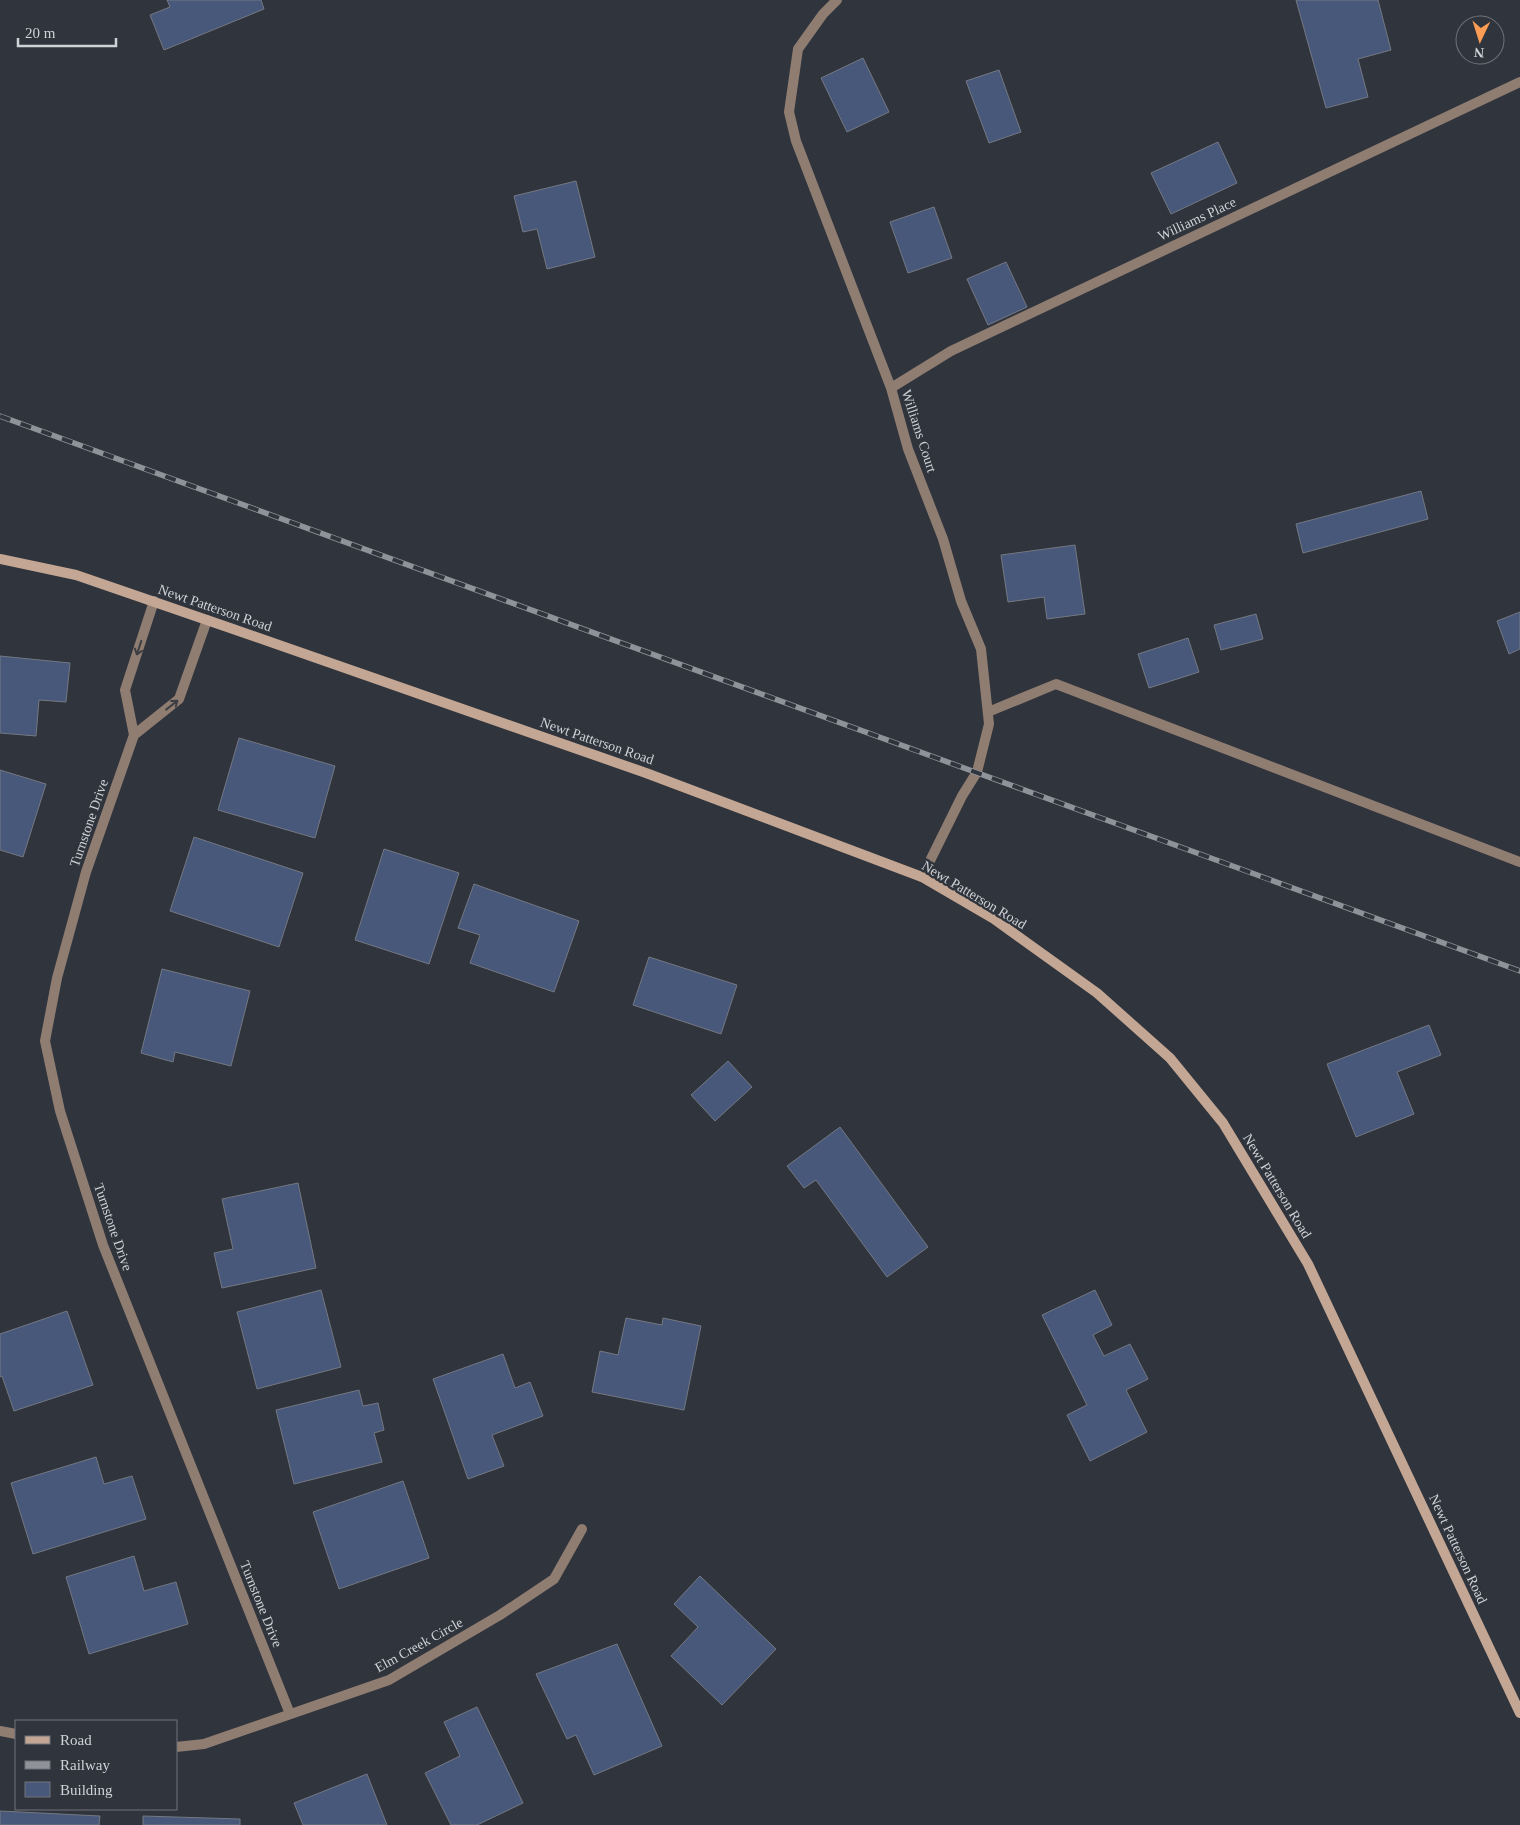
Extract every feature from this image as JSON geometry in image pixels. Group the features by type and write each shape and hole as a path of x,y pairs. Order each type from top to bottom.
{"street":[{"name":"Williams Court","path":"837,0 823,14 798,48 789,112 796,141 891,388 908,449 943,539 961,601 981,649 988,712 989,724 977,772 962,796 922,877"},
{"name":"Williams Place","path":"891,388 951,350 1520,82"},
{"name":"Newt Patterson Road","path":"0,559 76,575 154,601 646,773 922,877 994,919 1097,993 1170,1058 1223,1122 1308,1264 1520,1713"},
{"name":"Turnstone Drive","path":"154,601 126,690 134,735 86,872 57,978 45,1041 60,1111 103,1244 290,1714"},
{"path":"134,735 179,699 207,620"},
{"path":"988,712 1056,684 1520,862"},
{"name":"Elm Creek Circle","path":"178,1747 204,1744 389,1680 500,1615 554,1579 582,1529"},
{"path":"0,1731 15,1734"}],"building":[{"path":"167,0 261,0 264,9 164,50 150,15 170,7"},
{"path":"1296,0 1378,0 1391,50 1358,59 1368,97 1326,108"},
{"path":"863,58 889,112 847,132 821,78"},
{"path":"999,70 1021,132 989,143 966,81"},
{"path":"1218,142 1237,183 1171,214 1151,173"},
{"path":"576,181 595,257 547,269 537,229 523,232 514,196"},
{"path":"934,207 952,258 908,273 890,222"},
{"path":"1006,262 1027,307 988,325 967,279"},
{"path":"1421,491 1428,519 1303,553 1296,524"},
{"path":"1075,545 1085,614 1047,619 1044,597 1008,602 1001,555"},
{"path":"1520,612 1520,649 1509,654 1497,621"},
{"path":"1256,614 1263,639 1221,650 1214,625"},
{"path":"1188,638 1199,672 1149,688 1138,654"},
{"path":"0,656 70,663 66,702 39,700 36,736 0,733"},
{"path":"239,738 335,766 315,838 218,810"},
{"path":"0,770 46,784 23,857 0,850"},
{"path":"194,837 303,873 279,947 170,911"},
{"path":"384,849 459,873 429,964 355,940"},
{"path":"474,884 579,921 554,992 470,963 480,935 458,928"},
{"path":"649,957 737,985 721,1034 633,1005"},
{"path":"162,969 250,991 231,1066 175,1052 173,1062 141,1053"},
{"path":"1429,1025 1441,1055 1397,1072 1414,1114 1356,1137 1327,1064"},
{"path":"728,1061 752,1087 715,1121 691,1095"},
{"path":"840,1127 928,1247 887,1277 816,1180 804,1188 787,1166"},
{"path":"298,1183 316,1268 222,1288 214,1253 233,1249 222,1199"},
{"path":"321,1290 341,1367 257,1389 237,1312"},
{"path":"1095,1290 1112,1325 1093,1335 1104,1356 1130,1344 1148,1379 1126,1390 1147,1432 1090,1461 1067,1415 1087,1405 1042,1315"},
{"path":"67,1311 93,1385 14,1411 2,1376 0,1377 0,1334"},
{"path":"626,1318 662,1325 663,1318 701,1326 684,1410 592,1392 600,1351 618,1355"},
{"path":"503,1354 515,1388 530,1382 543,1416 492,1435 504,1466 468,1479 433,1379"},
{"path":"359,1390 363,1406 378,1403 384,1430 374,1433 382,1462 294,1484 276,1410"},
{"path":"96,1457 104,1484 132,1476 146,1519 33,1554 11,1483"},
{"path":"403,1481 429,1558 339,1589 313,1512"},
{"path":"134,1556 144,1591 176,1582 188,1624 89,1654 66,1577"},
{"path":"700,1576 776,1649 722,1705 671,1656 698,1627 674,1604"},
{"path":"617,1644 662,1746 594,1775 576,1735 567,1739 536,1674"},
{"path":"477,1707 523,1803 477,1825 451,1825 425,1773 460,1756 444,1722"},
{"path":"367,1774 387,1825 303,1825 294,1803"},
{"path":"0,1811 100,1816 99,1825 0,1825"},
{"path":"143,1816 240,1819 240,1825 143,1825"}],"railway":[{"path":"0,416 1520,971"}]}
